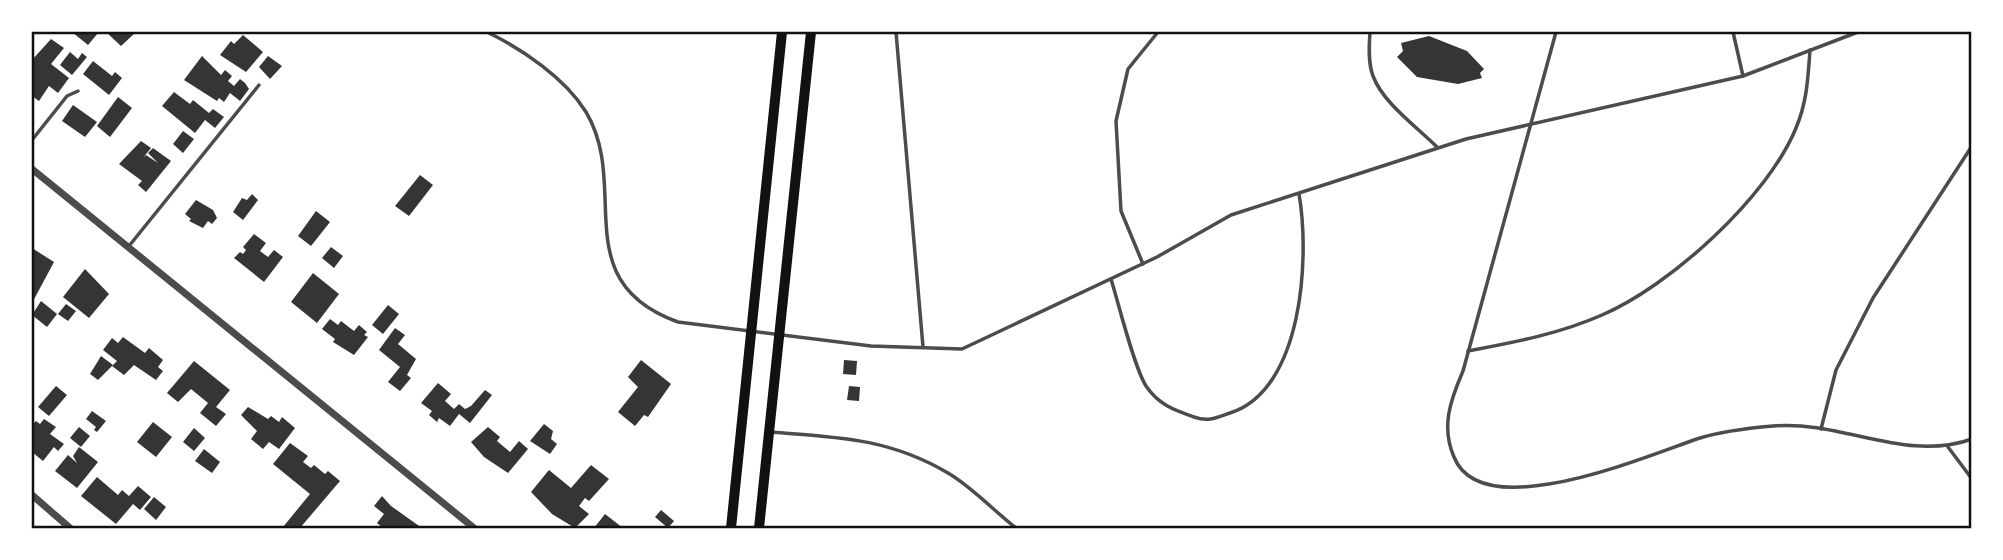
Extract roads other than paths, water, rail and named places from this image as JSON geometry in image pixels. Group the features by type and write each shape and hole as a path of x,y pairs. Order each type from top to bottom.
{"main road":[{"path":"731,528 753,332 768,142 782,32"},
{"path":"760,528 777,334 811,32"}],"street":[{"path":"32,169 474,528"},
{"path":"32,495 70,528"}],"lane":[{"path":"487,32 515,46 558,82 585,111 594,129 604,176 611,262 631,291 654,314 678,322 871,346 962,349 1143,264 1231,215 1438,148 1743,76 1858,32"},
{"path":"896,32 923,347"},
{"path":"1143,264 1121,211 1116,121 1128,69 1158,32"},
{"path":"1370,32 1368,50 1373,78 1391,101 1438,148"},
{"path":"1556,32 1468,351 1449,402 1447,440 1458,467 1468,477 1496,486 1548,486 1620,467 1703,437 1776,426 1843,431 1906,447 1948,447 1972,439"},
{"path":"1733,32 1743,76"},
{"path":"1468,351 1546,337 1605,314 1658,281 1720,233 1762,184 1795,131 1807,96 1810,50"},
{"path":"128,247 258,85"},
{"path":"32,140 67,96 78,91"},
{"path":"1821,429 1836,370 1873,298 1972,146"},
{"path":"1111,279 1145,385 1164,407 1206,421 1243,409 1270,383 1287,351 1304,271 1305,227 1299,194"},
{"path":"768,432 878,442 916,456 951,474 1016,528"},
{"path":"1948,447 1972,479"}]}
